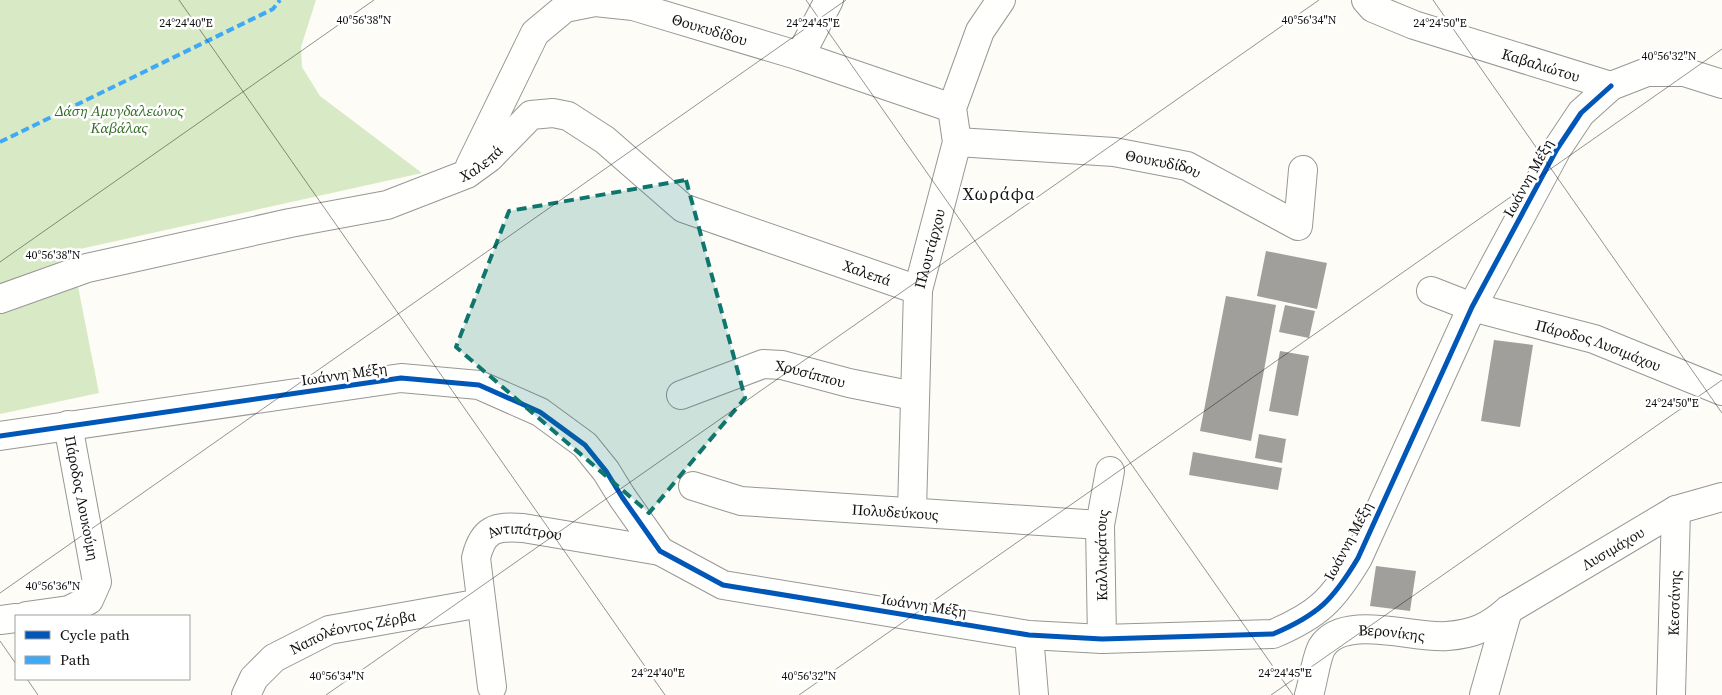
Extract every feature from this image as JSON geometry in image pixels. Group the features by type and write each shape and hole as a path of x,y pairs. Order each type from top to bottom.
{"street":[{"path":"800,56 829,0"},
{"name":"Πλουτάρχου","path":"912,511 918,290 957,142 952,108 980,31 1000,0"},
{"name":"Καβαλιώτου","path":"1366,0 1373,8 1414,25 1612,86"},
{"name":"Θουκυδίδου","path":"466,174 535,33 564,8 595,2 633,6 800,56 952,108"},
{"path":"1612,86 1646,72 1684,72 1722,84"},
{"name":"Ιωάννη Μέξη","path":"0,436 401,378 479,385 540,412 585,445 606,472 660,551 723,585 1029,635 1102,639 1273,634 1298,623 1320,608 1340,588 1358,558 1472,307 1558,149 1581,113 1612,86"},
{"name":"Χαλεπά","path":"0,299 87,268 290,223 387,205 466,174 489,158 531,115 553,113 568,116 605,140 683,208 918,290"},
{"name":"Θουκυδίδου","path":"957,142 1114,152 1187,166 1298,226 1303,170"},
{"path":"1431,290 1472,307"},
{"name":"Πάροδος Λυσιμάχου","path":"1472,307 1594,339 1722,391"},
{"name":"Χρυσίππου","path":"681,395 763,364 782,365 849,383 914,396"},
{"name":"Πάροδος Λουκούμη","path":"33,615 68,610 89,600 97,582 68,425"},
{"name":"Καλλικράτους","path":"1102,639 1100,525 1110,472"},
{"name":"Πολυδεύκους","path":"693,486 742,501 1100,525"},
{"name":"Λυσιμάχου","path":"1508,610 1676,510 1722,497"},
{"name":"Κεσσάνης","path":"1671,695 1676,510"},
{"name":"Αντιπάτρου","path":"492,687 476,558 479,544 488,531 505,527 523,528 660,551"},
{"name":"Ναπολέοντος Ζέρβα","path":"246,695 254,678 274,658 329,630 481,603"},
{"path":"1484,695 1508,610"},
{"name":"Βερονίκης","path":"1309,695 1322,647 1338,634 1354,628 1446,636 1489,626 1508,610"},
{"path":"0,620 15,618"},
{"path":"1029,635 1034,695"}],"highlighted area":[{"path":"686,180 745,398 649,513 456,347 509,211"}],"green space":[{"name":"Δάση Αμυγδαλεώνος Καβάλας","path":"0,0 316,0 301,47 302,67 320,96 422,173 71,251 99,393 0,414"}],"building":[{"path":"1266,251 1327,263 1317,309 1257,296"},
{"path":"1226,296 1276,305 1251,441 1200,431"},
{"path":"1285,305 1315,311 1309,338 1279,332"},
{"path":"1494,340 1533,345 1520,427 1481,421"},
{"path":"1280,351 1309,356 1298,416 1269,411"},
{"path":"1259,434 1286,439 1282,463 1255,458"},
{"path":"1193,452 1282,468 1278,490 1189,475"},
{"path":"1376,566 1416,571 1410,611 1370,606"}],"marked path":[{"path":"0,142 273,9 280,0"}],"cycle path":[{"path":"0,436 401,378 479,385 540,412 585,445 606,471 660,551 723,585 1029,635 1102,639 1273,634 1302,620 1323,605 1349,573 1358,558 1472,307 1557,149 1581,113 1611,86"}],"district":[{"name":"Χωράφα","path":"999,193"}]}
